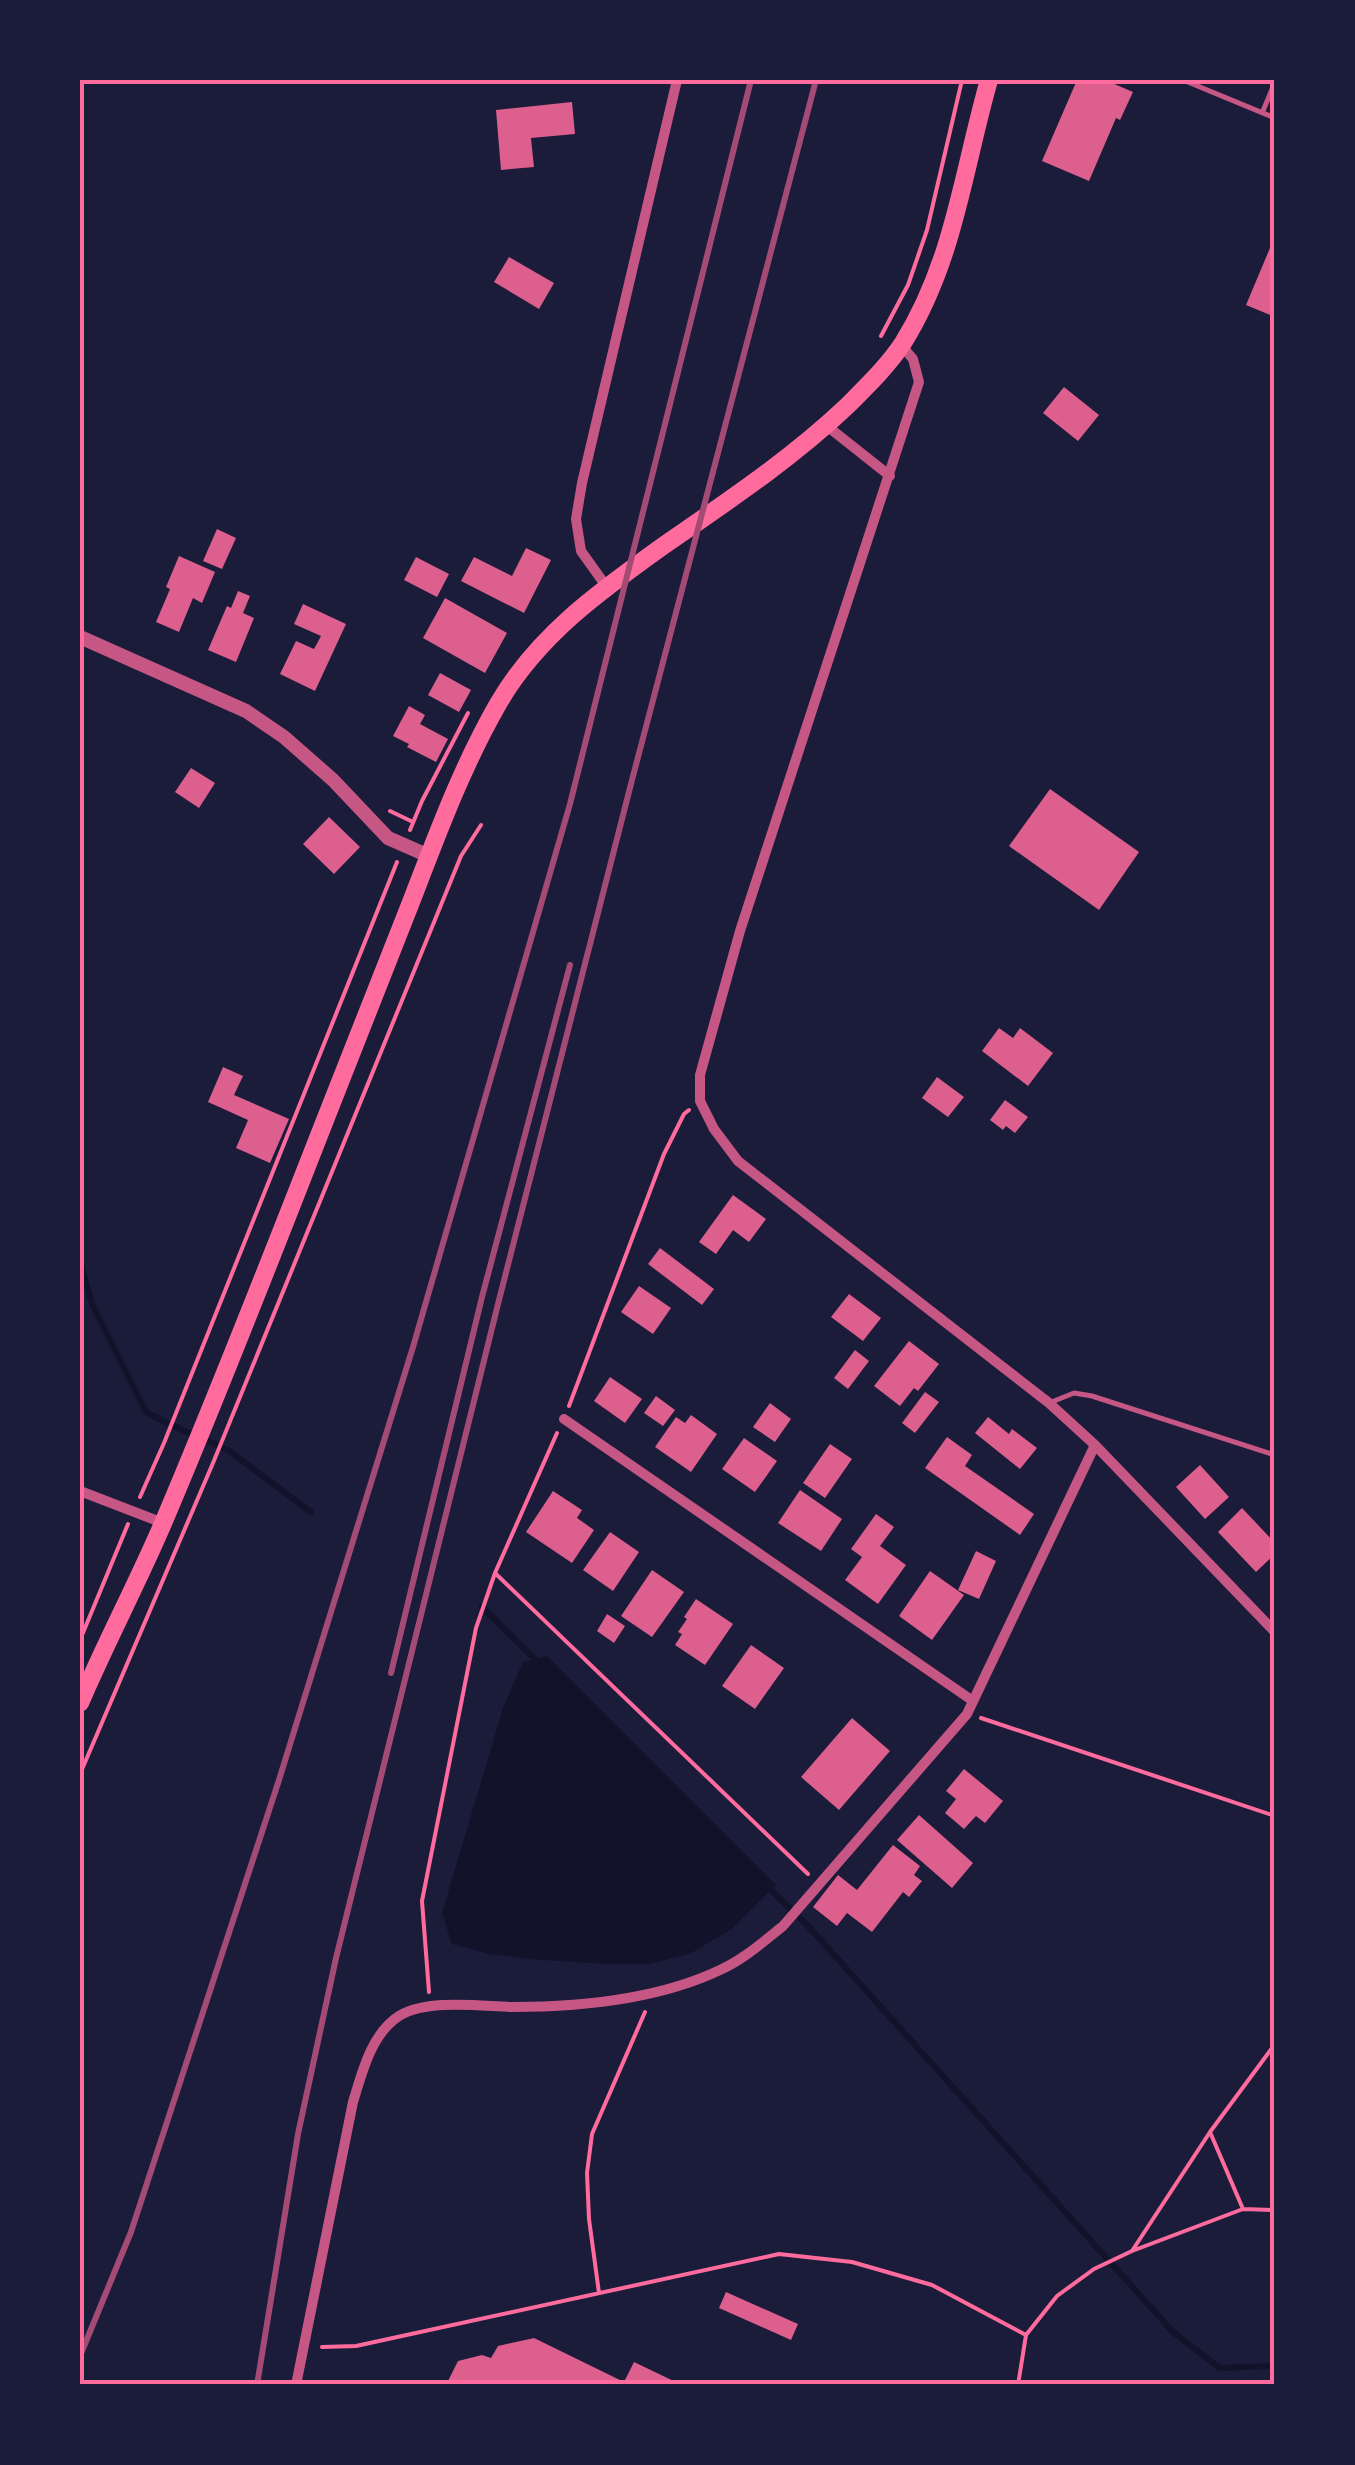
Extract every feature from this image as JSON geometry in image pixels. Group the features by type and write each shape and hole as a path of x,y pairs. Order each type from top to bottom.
{"main road":[{"path":"80,1704 164,1523 428,856 477,744 510,686 542,644 606,586 827,426 872,382 901,345 927,299 950,238 989,80"}],"street":[{"path":"606,586 581,550 576,519 677,80"},
{"path":"901,345 913,360 919,382 740,931 700,1075 700,1101 714,1130 738,1161 1050,1403 1275,1632"},
{"path":"827,426 890,476"},
{"path":"80,637 246,711 284,736 388,838 428,856"},
{"path":"564,1419 972,1701"},
{"path":"296,2385 353,2102 365,2064 382,2031 400,2015 430,2006 554,2007 653,1994 720,1970 761,1945 783,1926 966,1714 1094,1446"},
{"path":"80,1491 164,1523"}],"lane":[{"path":"1183,80 1275,118"},
{"path":"1262,112 1275,82"},
{"path":"1050,1403 1074,1393 1092,1396 1275,1455"}],"path":[{"path":"872,348 908,285 927,230 962,80"},
{"path":"80,1774 213,1463 461,856 481,825"},
{"path":"142,1492 394,870"},
{"path":"430,2006 422,1901 476,1628 495,1573 564,1419 664,1154 684,1114 700,1101"},
{"path":"80,1640 123,1536"},
{"path":"495,1573 818,1885"},
{"path":"966,1714 1275,1816"},
{"path":"599,2294 587,2172 592,2134 653,1994"},
{"path":"1132,2251 1210,2132 1275,2044"},
{"path":"1210,2132 1243,2209"},
{"path":"1018,2385 1026,2335 1057,2296 1094,2269 1243,2209 1275,2210"},
{"path":"304,2348 356,2346 779,2254 852,2262 932,2285 1026,2335"}],"shaded area":[{"path":"547,1656 776,1885 732,1929 689,1954 650,1964 606,1964 490,1954 452,1944 442,1913 503,1708 523,1662"}],"building":[{"path":"1077,80 1105,80 1133,92 1120,120 1116,118 1089,181 1042,161"},
{"path":"572,102 575,134 531,138 534,167 501,170 496,110"},
{"path":"1275,236 1275,317 1246,305"},
{"path":"509,257 554,283 539,309 494,282"},
{"path":"1064,387 1099,415 1078,441 1043,413"},
{"path":"217,529 236,538 222,569 203,561"},
{"path":"526,548 551,560 524,613 461,581 474,557 512,576"},
{"path":"179,556 215,572 202,603 193,598 179,632 156,622"},
{"path":"416,557 449,574 437,597 404,580"},
{"path":"238,591 250,596 243,613 254,618 236,662 208,650 227,606 231,608"},
{"path":"445,598 507,633 485,673 423,638"},
{"path":"303,604 346,624 315,691 280,674 296,641 314,649 321,636 294,624"},
{"path":"440,673 471,690 459,712 428,695"},
{"path":"409,706 425,715 420,724 448,739 436,762 393,736"},
{"path":"191,768 215,783 199,808 175,792"},
{"path":"1050,789 1139,852 1099,910 1009,846"},
{"path":"329,817 360,847 334,874 303,844"},
{"path":"999,1028 1013,1038 1020,1028 1053,1053 1028,1086 982,1051"},
{"path":"223,1067 243,1076 234,1095 289,1119 270,1163 236,1148 248,1120 208,1102"},
{"path":"937,1077 964,1097 948,1117 922,1098"},
{"path":"1005,1100 1028,1117 1015,1133 990,1120"},
{"path":"733,1195 766,1219 749,1242 733,1230 716,1254 699,1242"},
{"path":"660,1248 714,1289 702,1305 648,1264"},
{"path":"639,1286 671,1308 653,1334 621,1312"},
{"path":"849,1294 881,1318 863,1341 831,1317"},
{"path":"909,1341 939,1364 900,1406 874,1386"},
{"path":"855,1350 869,1361 848,1389 834,1378"},
{"path":"610,1377 642,1399 625,1423 594,1401"},
{"path":"925,1392 939,1402 915,1433 902,1423"},
{"path":"656,1396 675,1410 663,1426 644,1413"},
{"path":"770,1403 791,1419 775,1442 753,1427"},
{"path":"691,1415 717,1434 691,1472 655,1447 676,1417 685,1423"},
{"path":"988,1417 1009,1434 1012,1429 1037,1448 1020,1469 975,1433"},
{"path":"947,1437 972,1455 965,1466 1034,1514 1020,1535 925,1468"},
{"path":"744,1438 777,1461 755,1492 722,1469"},
{"path":"830,1444 852,1459 825,1498 803,1483"},
{"path":"1200,1465 1229,1497 1205,1519 1176,1487"},
{"path":"800,1490 842,1519 821,1551 778,1523"},
{"path":"553,1491 582,1510 577,1518 594,1530 572,1563 526,1532"},
{"path":"1242,1508 1275,1543 1275,1554 1256,1572 1218,1532"},
{"path":"876,1514 894,1527 880,1546 906,1565 878,1604 845,1580 862,1557 851,1549"},
{"path":"610,1532 639,1552 613,1591 583,1570"},
{"path":"976,1551 996,1561 979,1599 958,1590"},
{"path":"652,1570 684,1592 652,1637 621,1616"},
{"path":"930,1571 964,1595 932,1640 899,1616"},
{"path":"696,1599 733,1624 705,1665 675,1645 687,1619 684,1617"},
{"path":"607,1614 625,1626 614,1643 597,1631"},
{"path":"751,1645 784,1668 755,1709 722,1686"},
{"path":"852,1718 890,1751 839,1810 801,1777"},
{"path":"964,1769 1003,1801 985,1823 976,1816 964,1829 945,1813 956,1799 946,1791"},
{"path":"919,1815 973,1863 952,1888 897,1840"},
{"path":"893,1845 920,1866 914,1875 922,1881 909,1897 903,1892 872,1932 847,1913 837,1926 813,1907 838,1875 857,1890"},
{"path":"726,2292 798,2324 791,2340 719,2308"},
{"path":"534,2338 624,2382 634,2362 682,2385 446,2385 458,2361 482,2355 491,2358 498,2346"}],"waterway":[{"path":"80,1261 92,1304 146,1412 228,1450 311,1512"},
{"path":"482,1607 538,1662"},
{"path":"765,1884 809,1927 1173,2332 1220,2368 1275,2366"}],"railway":[{"path":"80,2356 131,2232 279,1780 413,1347 570,804 751,80"},
{"path":"257,2385 298,2134 336,1958 499,1300 816,80"},
{"path":"391,1673 482,1297 570,965"}]}
